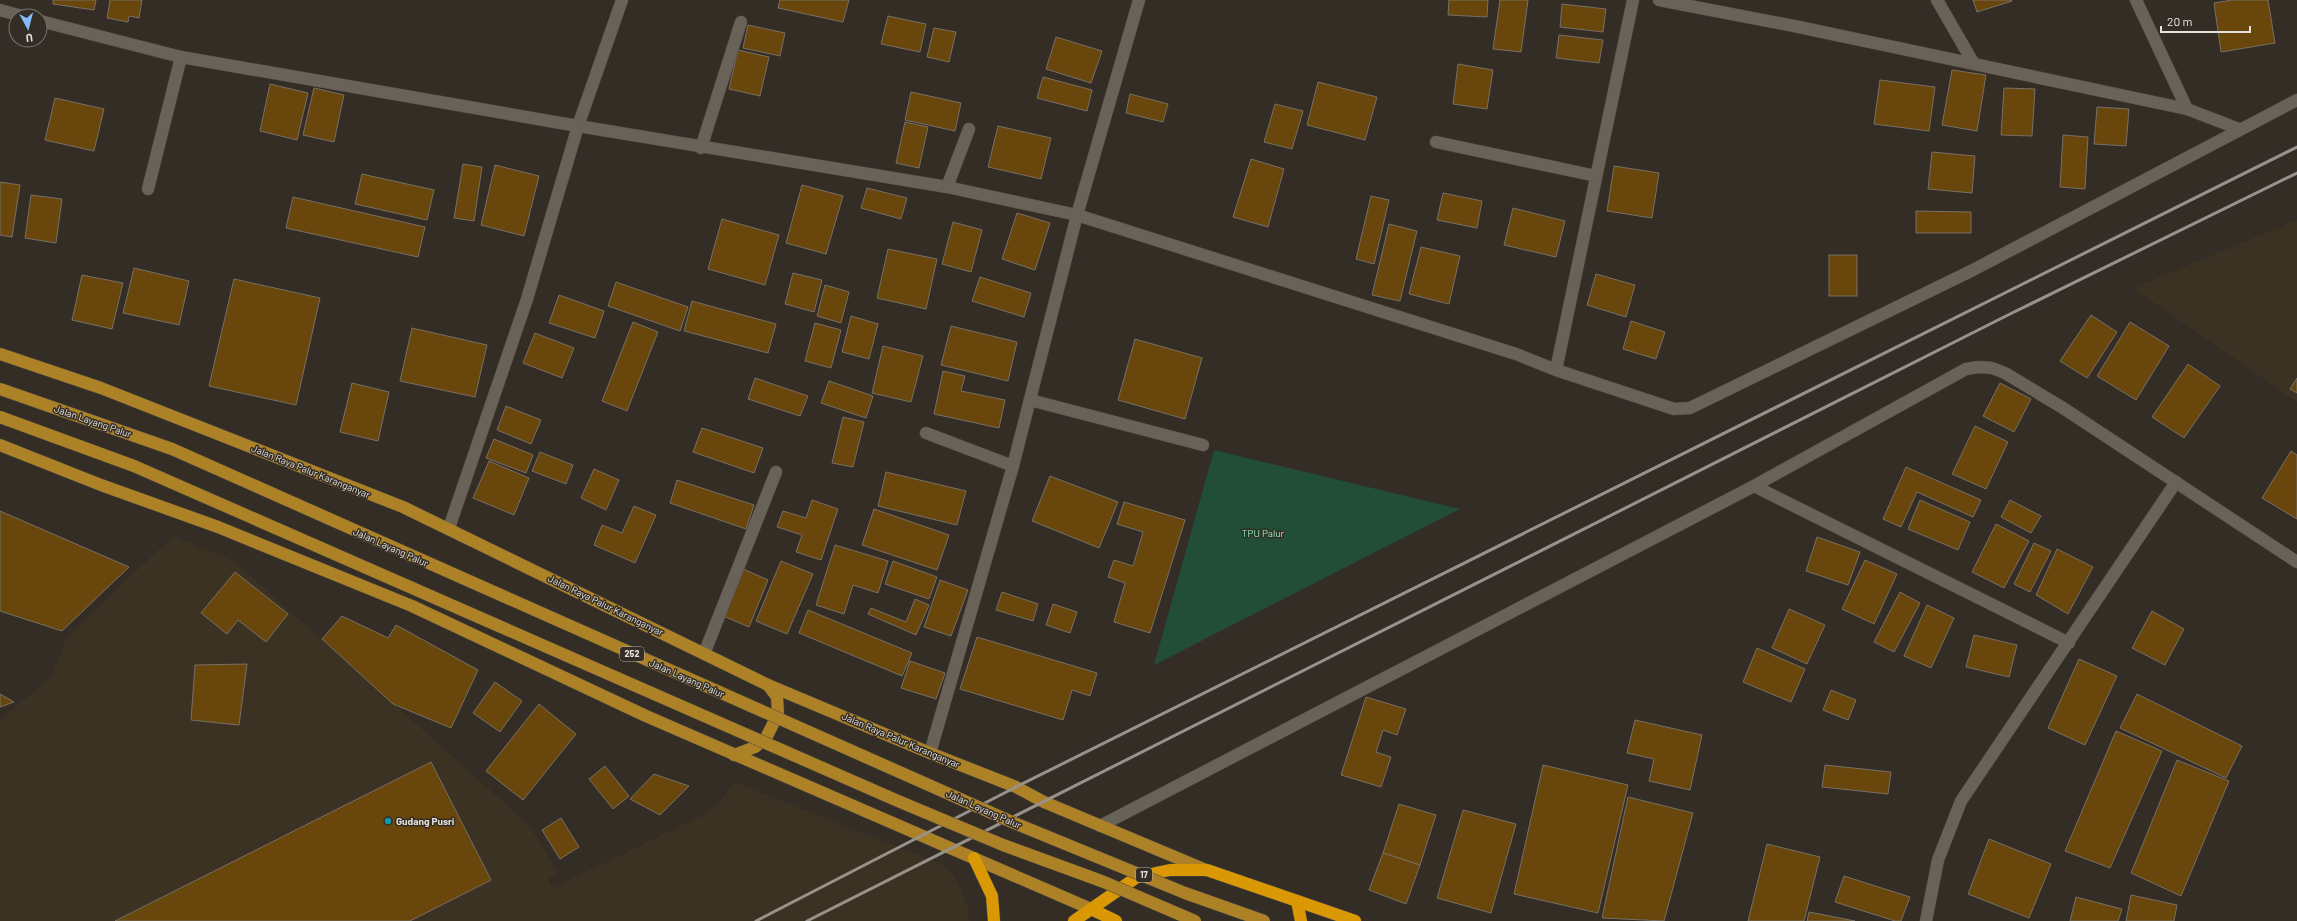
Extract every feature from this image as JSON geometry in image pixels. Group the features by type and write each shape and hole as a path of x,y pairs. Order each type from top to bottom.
{"highway":[{"path":"974,858 992,896 994,921"},
{"name":"17","path":"1074,921 1137,877 1170,870 1207,870 1355,921"},
{"path":"1297,901 1301,921"},
{"path":"1091,909 1116,921"}],"main road":[{"name":"Jalan Raya Palur Karanganyar","path":"0,354 101,388 403,507 768,684 930,754 1016,788 1044,802 1207,870"},
{"name":"Jalan Layang Palur","path":"0,390 172,450 1012,822 1185,893 1264,921"},
{"path":"0,417 134,466 898,800 1003,845 1104,882 1195,921"},
{"path":"0,445 101,485 218,527 412,606 646,716 1091,909"},
{"path":"734,755 755,747 766,738 778,714 777,697 768,684"}],"street":[{"path":"449,528 527,299 578,126 622,0"},
{"path":"930,754 1013,466 1077,215 1138,0"},
{"path":"1556,370 1633,0"},
{"path":"1659,0 2187,109 2239,129"},
{"path":"1937,0 1974,64"},
{"path":"2136,0 2187,109"},
{"path":"701,148 741,22"},
{"path":"48,23 181,57 701,148 947,187 1077,215 1516,354 1556,370 1674,409 1690,408 1971,271 2239,129 2297,100"},
{"path":"148,189 181,57"},
{"path":"947,187 969,129"},
{"path":"1436,142 1596,176"},
{"path":"1100,826 1754,486 1955,375 1978,367 1992,368 2005,373 2063,408 2297,562"},
{"path":"1030,400 1203,445"},
{"path":"926,433 1013,466"},
{"path":"704,654 776,472"},
{"path":"1926,921 1938,860 1961,801 2069,643 2176,482"},
{"path":"1754,486 2069,643"}],"shaded area":[{"path":"2297,220 2297,402 2133,288"},
{"path":"173,536 234,561 529,825 559,874 548,879 553,888 701,816 720,802 734,782 941,864 952,873 961,890 968,908 969,921 0,921 0,720 52,676 67,637"}],"green space":[{"name":"TPU Palur","path":"1214,450 1460,509 1154,665"}],"building":[{"path":"53,0 96,0 94,10 53,4"},
{"path":"110,0 142,0 139,18 129,16 128,22 107,18"},
{"path":"780,0 849,0 843,22 778,8"},
{"path":"1449,0 1488,0 1487,17 1448,15"},
{"path":"1500,0 1528,0 1521,52 1493,49"},
{"path":"1973,0 2011,0 2012,1 1977,12"},
{"path":"2232,0 2268,0 2275,43 2221,52 2214,3"},
{"path":"1562,4 1606,9 1603,32 1560,27"},
{"path":"888,16 926,24 920,52 881,44"},
{"path":"748,25 785,33 780,56 743,48"},
{"path":"934,28 956,32 949,62 927,57"},
{"path":"1559,35 1603,40 1599,63 1556,58"},
{"path":"1056,37 1102,51 1091,83 1046,69"},
{"path":"738,50 769,57 760,96 729,89"},
{"path":"1458,64 1493,70 1487,109 1453,104"},
{"path":"1952,70 1986,75 1977,131 1942,125"},
{"path":"1043,77 1092,90 1087,111 1037,98"},
{"path":"1880,80 1935,87 1929,131 1874,124"},
{"path":"1318,82 1377,97 1365,140 1307,125"},
{"path":"270,84 308,93 297,140 260,131"},
{"path":"314,88 344,95 334,142 303,135"},
{"path":"2004,88 2035,89 2032,136 2001,135"},
{"path":"911,92 961,103 955,131 905,120"},
{"path":"1130,94 1168,104 1163,122 1126,113"},
{"path":"55,98 104,109 94,151 45,140"},
{"path":"1275,104 1303,111 1292,149 1264,142"},
{"path":"2097,107 2129,109 2126,146 2094,144"},
{"path":"905,122 928,127 919,168 896,163"},
{"path":"998,126 1051,138 1041,179 988,167"},
{"path":"2063,135 2088,137 2085,189 2060,187"},
{"path":"1932,152 1975,156 1972,193 1928,189"},
{"path":"1251,159 1284,169 1268,227 1233,217"},
{"path":"463,164 482,167 474,221 454,218"},
{"path":"495,165 539,176 524,236 481,225"},
{"path":"1614,166 1659,173 1652,218 1607,211"},
{"path":"362,174 434,190 427,220 355,204"},
{"path":"0,182 20,185 12,237 0,235"},
{"path":"802,185 843,196 826,254 786,243"},
{"path":"867,188 907,198 901,219 861,208"},
{"path":"1443,193 1482,201 1477,228 1437,220"},
{"path":"31,195 62,199 56,243 25,238"},
{"path":"1371,196 1389,200 1374,264 1356,259"},
{"path":"293,197 425,227 418,257 286,228"},
{"path":"1513,208 1565,221 1556,257 1504,245"},
{"path":"1916,211 1971,212 1971,233 1916,233"},
{"path":"1017,213 1050,223 1035,270 1002,259"},
{"path":"722,219 779,235 765,285 708,269"},
{"path":"953,222 982,230 971,272 942,264"},
{"path":"1389,224 1417,231 1400,301 1372,295"},
{"path":"1421,247 1460,256 1449,304 1409,294"},
{"path":"888,249 937,259 926,309 877,298"},
{"path":"1829,255 1857,255 1857,296 1829,296"},
{"path":"134,268 189,281 179,325 123,313"},
{"path":"793,273 822,280 814,312 785,304"},
{"path":"1596,274 1635,285 1626,317 1587,305"},
{"path":"82,275 123,283 112,329 72,320"},
{"path":"980,277 1031,293 1024,317 972,301"},
{"path":"234,279 320,298 296,405 209,386"},
{"path":"616,282 688,307 680,331 608,306"},
{"path":"825,285 849,292 841,323 817,316"},
{"path":"559,295 604,311 595,338 549,323"},
{"path":"692,301 776,324 768,353 684,331"},
{"path":"2091,315 2117,332 2087,378 2060,361"},
{"path":"851,316 878,324 869,359 842,352"},
{"path":"1631,321 1665,332 1656,359 1623,349"},
{"path":"633,322 658,332 627,411 602,401"},
{"path":"2130,322 2169,346 2136,400 2097,376"},
{"path":"815,323 841,330 831,368 805,361"},
{"path":"951,326 1017,342 1008,381 941,365"},
{"path":"412,328 487,345 475,397 400,381"},
{"path":"535,333 574,348 562,378 523,363"},
{"path":"1135,339 1202,358 1185,419 1118,400"},
{"path":"883,346 923,356 911,402 872,393"},
{"path":"2188,364 2220,386 2184,438 2152,417"},
{"path":"943,371 965,376 961,391 1005,400 999,428 934,414"},
{"path":"755,378 808,396 800,416 748,399"},
{"path":"2297,378 2297,393 2290,389"},
{"path":"829,381 873,396 866,418 821,403"},
{"path":"352,383 389,392 378,441 340,432"},
{"path":"2000,383 2031,399 2014,432 1983,416"},
{"path":"506,406 541,420 531,444 497,430"},
{"path":"843,417 864,422 853,467 832,463"},
{"path":"1975,426 2008,442 1986,489 1952,474"},
{"path":"702,428 763,448 754,473 693,452"},
{"path":"494,439 533,455 526,473 486,458"},
{"path":"2291,451 2297,455 2297,519 2262,498"},
{"path":"540,452 573,465 566,484 532,471"},
{"path":"489,461 529,478 514,515 473,498"},
{"path":"1906,467 1981,500 1973,517 1917,492 1901,527 1883,519"},
{"path":"594,469 619,480 606,510 581,498"},
{"path":"886,472 966,491 957,525 878,506"},
{"path":"1050,476 1118,502 1099,548 1032,521"},
{"path":"677,480 754,505 746,529 670,503"},
{"path":"812,500 838,509 821,560 796,552 802,535 777,527 783,511 806,518"},
{"path":"1920,500 1970,522 1958,550 1908,529"},
{"path":"2010,500 2041,516 2031,533 2001,517"},
{"path":"1124,502 1185,520 1150,633 1114,622 1125,583 1108,577 1114,560 1133,566 1143,532 1117,524"},
{"path":"634,506 656,515 635,563 594,545 602,525 622,533"},
{"path":"874,509 949,535 937,570 862,545"},
{"path":"0,511 129,567 62,631 0,611"},
{"path":"1996,524 2029,541 2004,588 1972,572"},
{"path":"1817,537 1860,552 1848,585 1806,571"},
{"path":"2034,543 2051,551 2030,592 2014,584"},
{"path":"835,545 888,561 878,593 853,585 844,614 816,605"},
{"path":"2057,549 2093,567 2068,614 2036,595"},
{"path":"1865,560 1897,574 1874,624 1842,609"},
{"path":"781,561 813,574 787,634 756,621"},
{"path":"893,561 937,577 929,599 885,584"},
{"path":"741,568 768,580 749,627 721,615"},
{"path":"235,572 288,614 266,642 238,620 227,634 201,613"},
{"path":"940,580 968,590 951,636 924,627"},
{"path":"1002,592 1038,604 1033,621 996,610"},
{"path":"1900,592 1920,603 1894,652 1874,642"},
{"path":"915,599 929,605 916,635 868,614 871,608 906,622"},
{"path":"1053,604 1077,612 1070,633 1046,625"},
{"path":"1927,605 1954,618 1931,668 1904,656"},
{"path":"1789,609 1825,625 1807,664 1772,648"},
{"path":"808,610 912,653 902,676 799,633"},
{"path":"2152,611 2184,629 2165,665 2132,648"},
{"path":"342,616 388,638 396,625 478,670 451,728 393,704 322,639"},
{"path":"1974,635 2017,645 2009,677 1966,667"},
{"path":"977,637 1097,673 1090,696 1072,690 1063,720 960,689"},
{"path":"1757,648 1805,669 1791,702 1743,682"},
{"path":"2079,659 2117,676 2085,745 2048,728"},
{"path":"910,661 945,673 936,699 901,688"},
{"path":"247,664 239,725 191,720 195,665"},
{"path":"495,682 522,701 500,732 473,713"},
{"path":"1831,690 1856,700 1848,720 1823,710"},
{"path":"0,694 14,702 0,707"},
{"path":"2137,694 2242,746 2226,778 2120,728"},
{"path":"1366,697 1406,709 1397,735 1383,730 1376,752 1391,757 1381,787 1341,775"},
{"path":"539,704 576,734 523,800 486,771"},
{"path":"1635,720 1702,735 1690,790 1649,781 1654,759 1627,753"},
{"path":"2116,731 2162,751 2110,868 2065,851"},
{"path":"2177,760 2229,781 2181,896 2131,873"},
{"name":"Gudang Pusri","path":"431,762 491,880 410,921 115,921"},
{"path":"1543,765 1628,785 1598,913 1514,894"},
{"path":"1825,765 1891,772 1888,794 1822,787"},
{"path":"605,766 629,796 613,809 589,779"},
{"path":"654,774 689,786 660,815 630,799"},
{"path":"1628,797 1693,813 1664,921 1602,918"},
{"path":"1399,804 1436,815 1420,865 1383,853"},
{"path":"1463,810 1516,824 1491,913 1437,898"},
{"path":"561,818 579,847 560,859 542,830"},
{"path":"1989,839 2051,864 2029,918 1968,894"},
{"path":"1767,844 1820,857 1804,921 1748,921"},
{"path":"1383,853 1420,865 1406,904 1369,890"},
{"path":"1844,876 1910,897 1901,921 1895,921 1835,902"},
{"path":"2131,895 2177,905 2174,921 2126,921"},
{"path":"2076,897 2122,909 2118,921 2070,921"},
{"path":"1809,912 1855,921 1807,921"}],"railway":[{"path":"756,921 1016,787 2297,147"},
{"path":"807,921 2008,315 2297,173"}],"place":[{"name":"Gudang Pusri","path":"388,821"}]}
